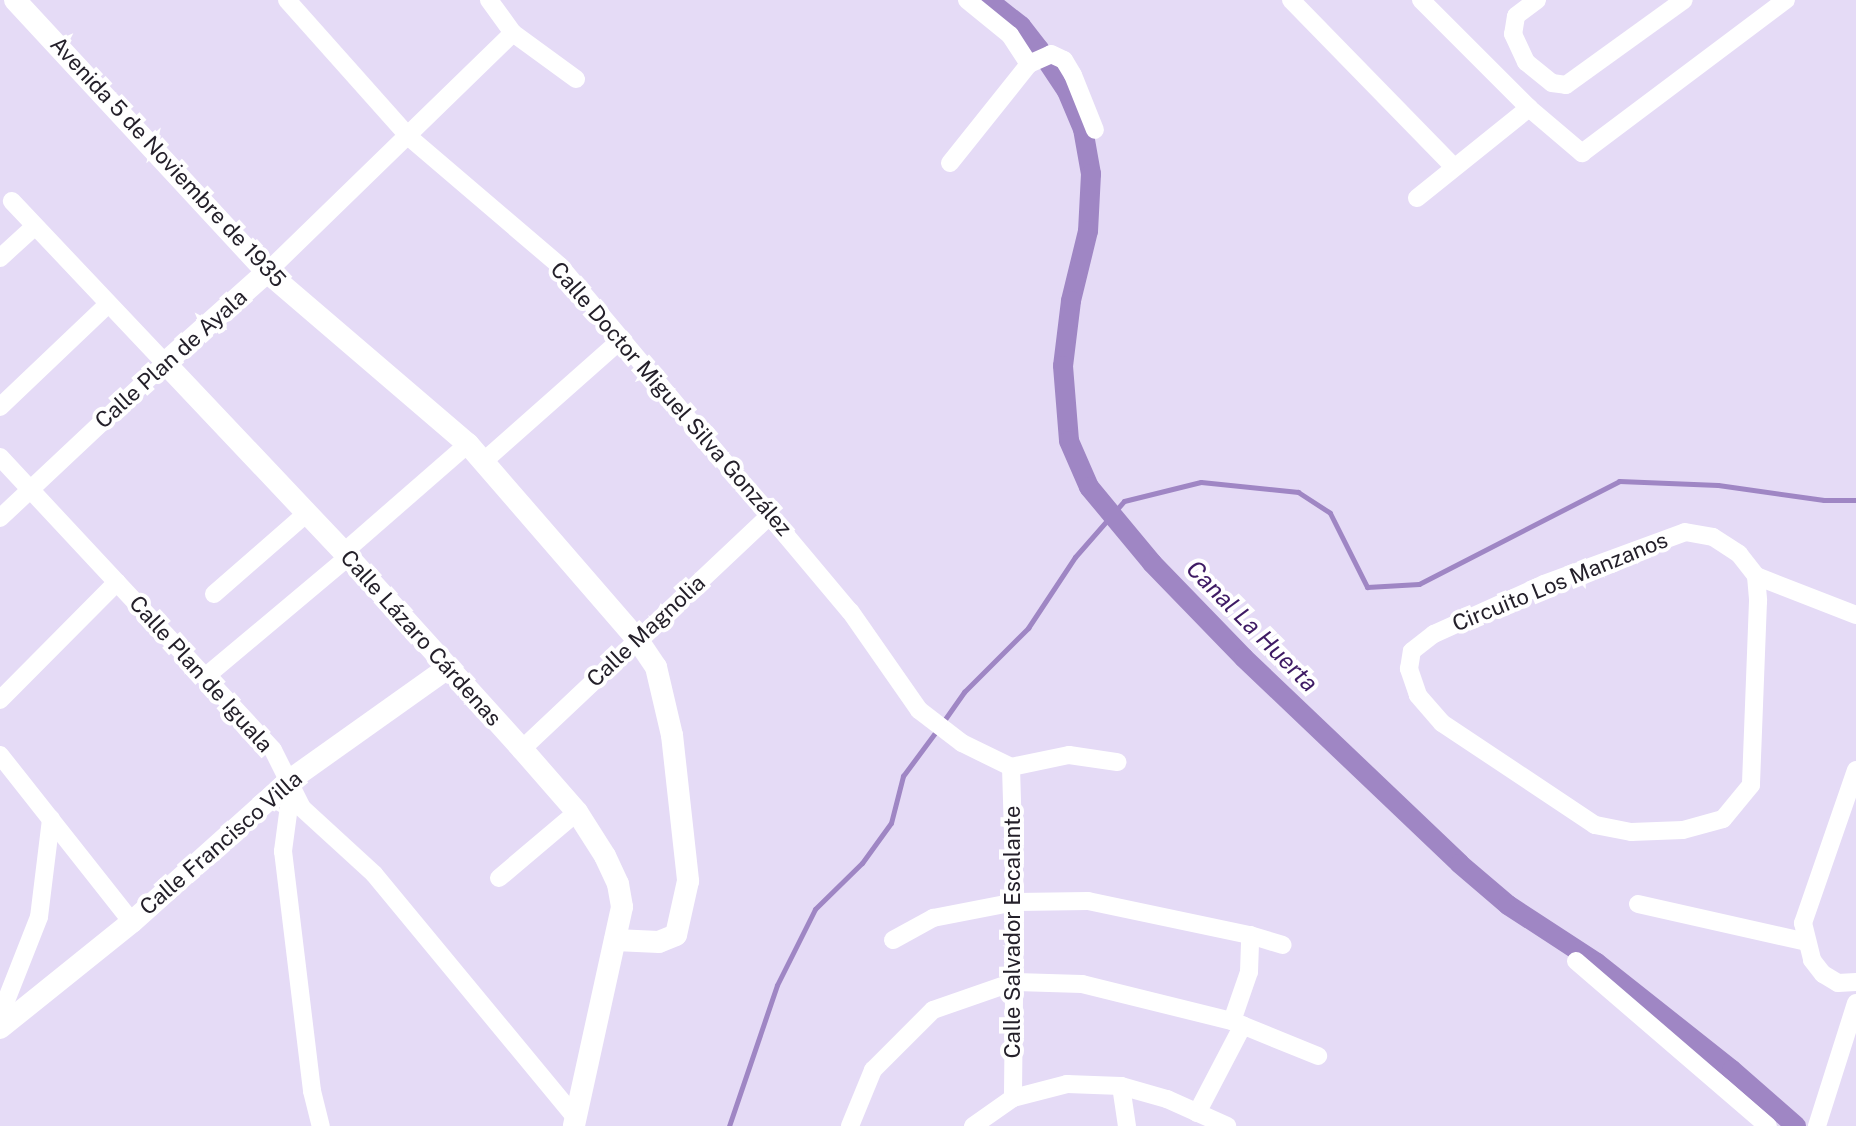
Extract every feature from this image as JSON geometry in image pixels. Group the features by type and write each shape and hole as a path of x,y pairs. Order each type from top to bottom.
{"street":[{"name":"Avenida 5 de Noviembre de 1935","path":"15,0 267,272 468,444 637,639 656,667 672,735 688,881 676,935 659,942 615,940"},
{"name":"Calle Doctor Miguel Silva González","path":"287,0 409,137 560,266 850,611 919,710 962,743 1011,767"},
{"path":"489,0 513,33 576,79"},
{"path":"967,0 1040,59 1064,60 1095,130"},
{"path":"1291,0 1454,167"},
{"path":"1421,0 1529,108 1582,153 1786,0"},
{"path":"1537,0 1516,16 1513,34 1526,62 1552,83 1566,85 1684,0"},
{"name":"Calle Plan de Ayala","path":"0,518 267,272 513,33"},
{"path":"950,163 1040,59"},
{"path":"1417,198 1529,108"},
{"name":"Calle Lázaro Cárdenas","path":"12,201 449,667 577,812 605,856 618,884 622,907 575,1122"},
{"path":"0,258 34,227"},
{"path":"0,407 108,304"},
{"path":"484,461 622,339"},
{"path":"205,677 468,444"},
{"name":"Calle Plan de Iguala","path":"0,457 273,750 302,808 374,874 575,1122"},
{"path":"214,594 307,513"},
{"name":"Calle Magnolia","path":"522,749 771,514"},
{"name":"Circuito Los Manzanos","path":"1685,532 1713,537 1739,554 1756,576 1758,601 1751,785 1740,803 1723,819 1683,830 1631,832 1595,825 1442,723 1418,695 1409,669 1412,651 1434,634 1544,584 1685,532"},
{"path":"1756,576 1856,615"},
{"path":"0,700 117,582"},
{"name":"Calle Francisco Villa","path":"0,1028 132,922 291,785 449,667"},
{"path":"0,755 132,922"},
{"path":"1011,767 1069,755 1117,762"},
{"name":"Calle Salvador Escalante","path":"1011,767 1015,902 1013,1098"},
{"path":"1856,770 1803,923 1812,960 1823,974 1838,983 1856,982"},
{"path":"291,785 283,851 312,1091 321,1126"},
{"path":"499,878 577,812"},
{"path":"0,1016 39,917 51,819"},
{"path":"893,940 933,918 1015,902 1088,901 1250,935 1282,945"},
{"path":"1638,904 1806,942"},
{"path":"1197,1113 1237,1023 1249,972 1250,935"},
{"path":"1576,961 1768,1126"},
{"path":"850,1126 873,1070 933,1010 1014,982 1082,984 1237,1023 1318,1056"},
{"path":"1817,1126 1856,1003"},
{"path":"973,1126 1013,1098 1067,1084 1121,1086 1167,1099 1227,1126"},
{"path":"1121,1086 1127,1126"}],"waterway":[{"name":"Canal La Huerta","path":"988,0 1021,26 1039,49 1067,91 1083,129 1091,174 1088,231 1071,301 1063,366 1069,441 1089,487 1152,563 1244,658 1460,864 1508,905 1597,963 1732,1070 1796,1126"},
{"path":"943,722 964,692 1028,628 1075,557 1124,501 1201,482 1298,492 1330,513 1367,587 1419,584 1619,481 1718,485 1824,500 1856,500"},
{"path":"729,1126 777,985 815,909 862,863 891,823 903,776 937,730"}]}
